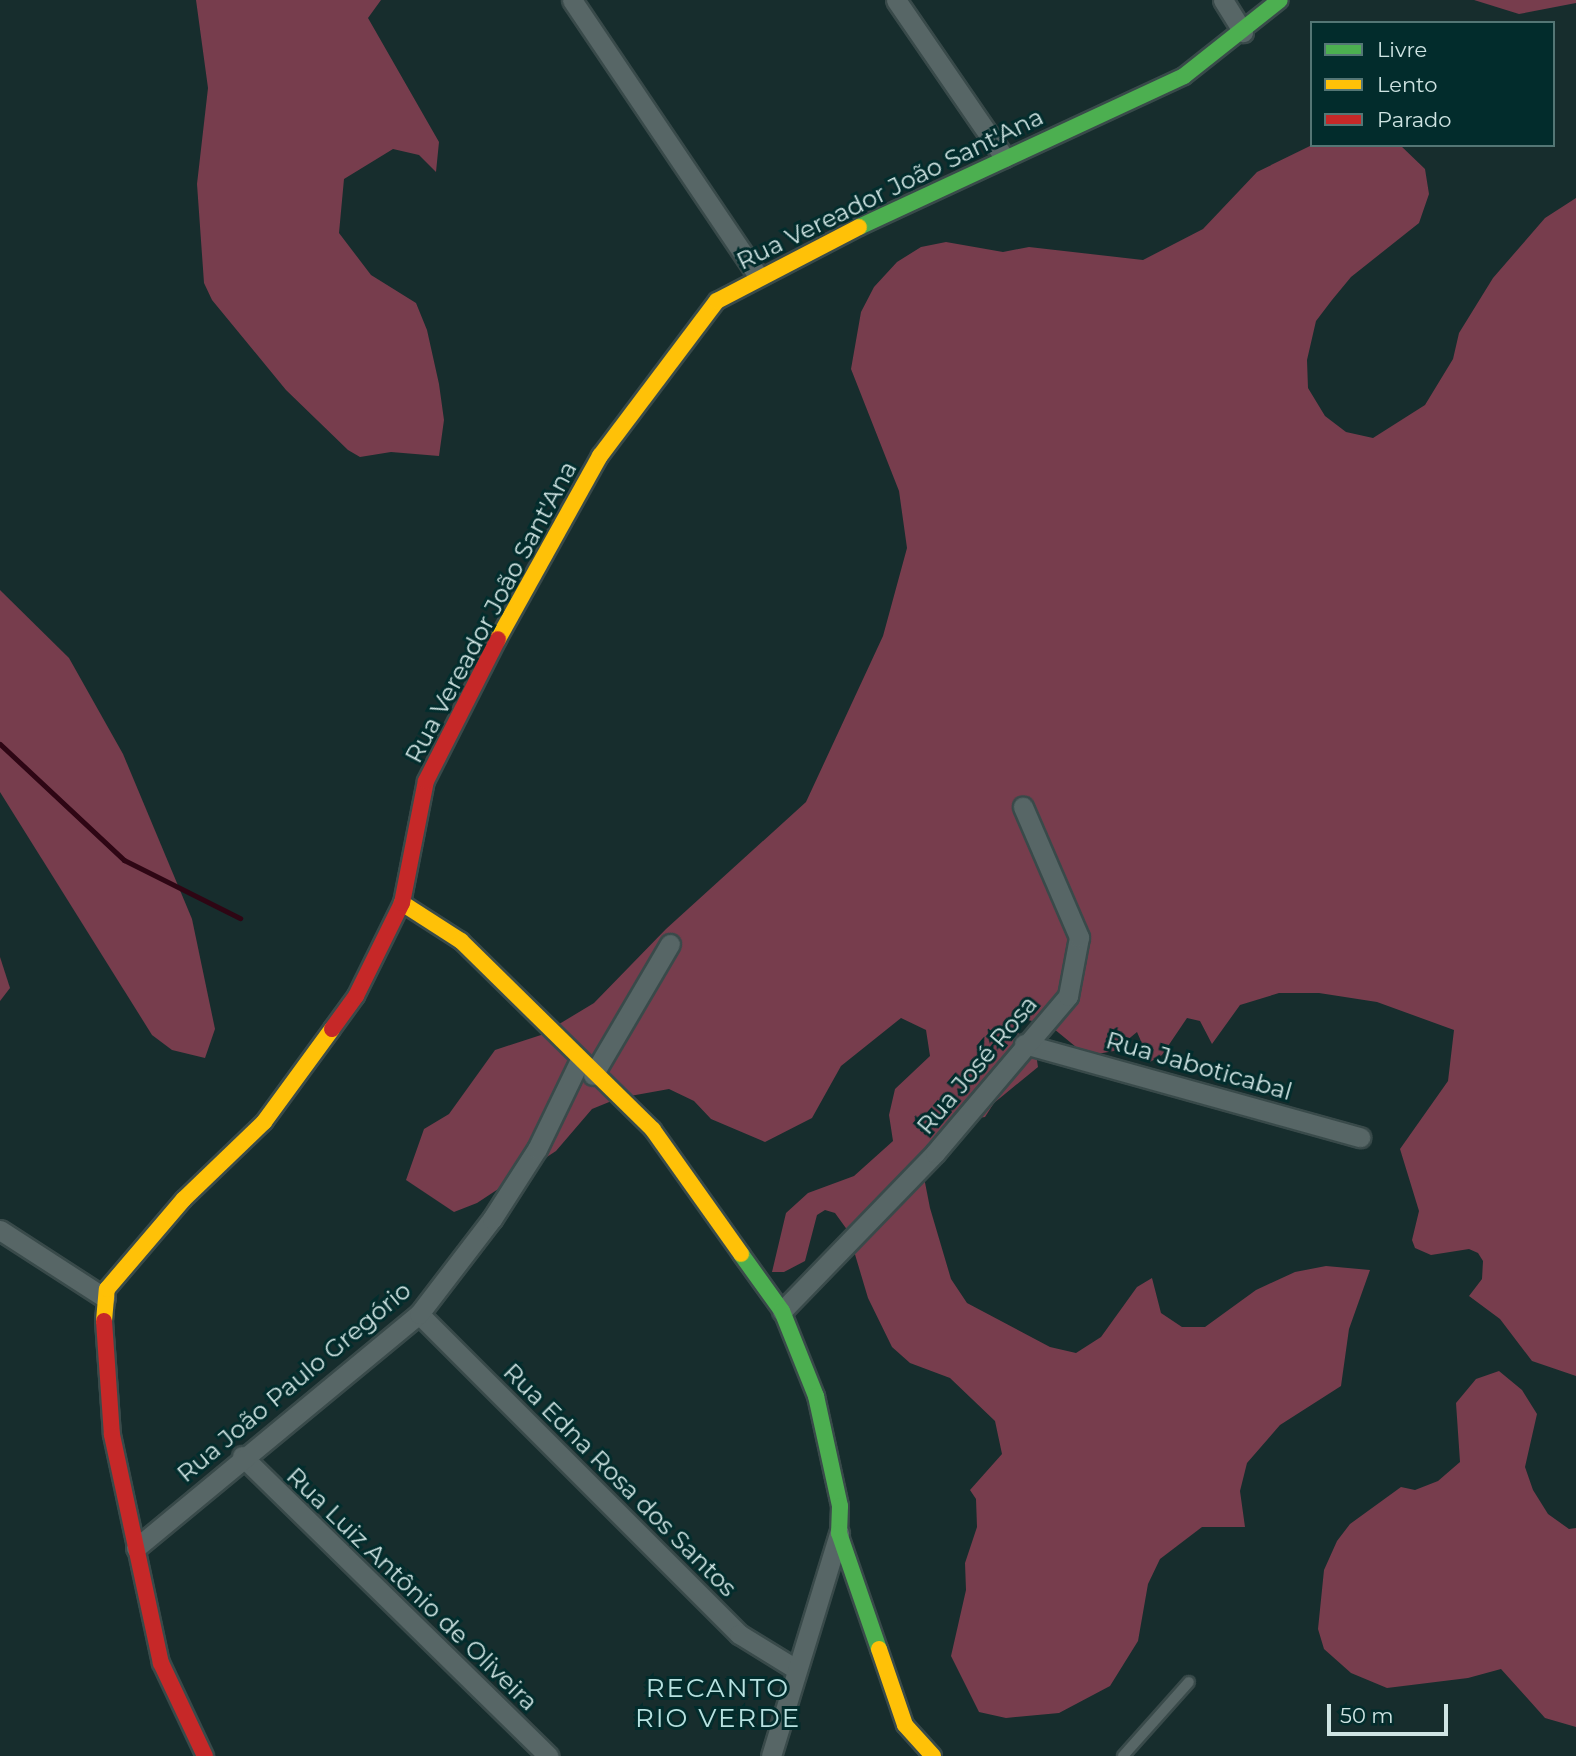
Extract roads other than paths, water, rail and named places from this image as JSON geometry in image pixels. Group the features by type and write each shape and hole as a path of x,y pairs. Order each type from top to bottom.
{"street":[{"path":"572,0 688,165 758,275"},
{"path":"896,0 1004,157"},
{"path":"1223,0 1243,32"},
{"name":"Rua Vereador João Sant'Ana","path":"105,1298 107,1289 184,1199 264,1122 356,996 402,903 426,781 500,635 600,456 717,301 758,275 1004,157 1184,76 1243,32 1280,0"},
{"name":"Rua José Rosa","path":"782,1311 935,1153 1024,1044 1068,996 1079,937 1023,807"},
{"path":"402,903 461,941 586,1068 653,1130 782,1311 816,1396 840,1506 839,1533 771,1756"},
{"name":"Rua João Paulo Gregório","path":"136,1548 242,1456 419,1314 492,1219 586,1068 670,944"},
{"name":"Rua Jaboticabal","path":"1024,1044 1360,1137"},
{"path":"0,1230 105,1298 112,1435 161,1664 205,1756"},
{"name":"Rua Edna Rosa dos Santos","path":"419,1314 740,1634 796,1669"},
{"name":"Rua Luiz Antônio de Oliveira","path":"242,1456 548,1756"},
{"path":"839,1533 905,1725 933,1756"}],"lane":[{"path":"1124,1756 1189,1682"}],"waterway":[{"path":"0,744 124,860 240,918"}],"district":[{"name":"RECANTO RIO VERDE","path":"718,1704"}]}
